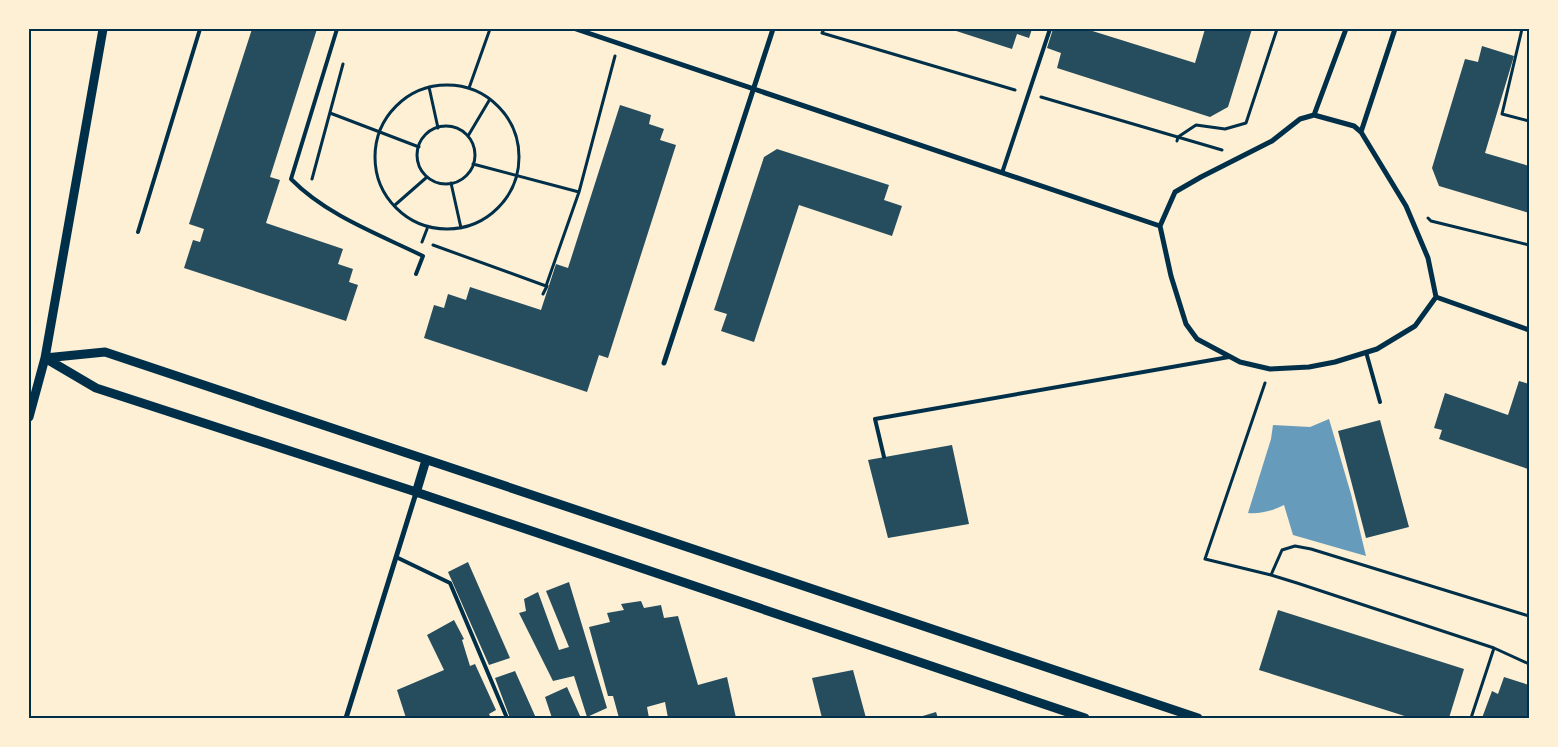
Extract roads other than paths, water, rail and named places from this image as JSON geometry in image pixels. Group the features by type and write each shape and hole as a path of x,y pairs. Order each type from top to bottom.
{"street":[{"path":"29,416 45,358 103,29"},
{"path":"576,29 1160,226"},
{"path":"664,363 773,29"},
{"path":"1314,114 1346,29"},
{"path":"1361,132 1395,29"},
{"path":"1314,114 1354,126 1361,132 1406,206 1428,258 1436,297 1415,326 1377,349 1335,362 1309,367 1270,369 1240,362 1197,340 1186,324 1171,276 1160,226 1175,192 1272,141 1300,119 1314,114"},
{"path":"1436,297 1529,330"},
{"path":"45,358 105,352 1198,718"},
{"path":"45,358 96,388 416,493 1085,718"},
{"path":"346,718 426,460"}],"lane":[{"path":"138,232 200,29"},
{"path":"337,29 291,179 301,190 344,218 423,256 416,274"},
{"path":"1002,173 1050,29"},
{"path":"1366,352 1380,402"},
{"path":"884,457 875,419 1229,357"},
{"path":"396,557 450,583 507,718"}],"water":[{"path":"1329,419 1351,494 1366,556 1293,535 1284,505 1266,512 1248,513 1271,439 1273,425 1310,427"}]}
